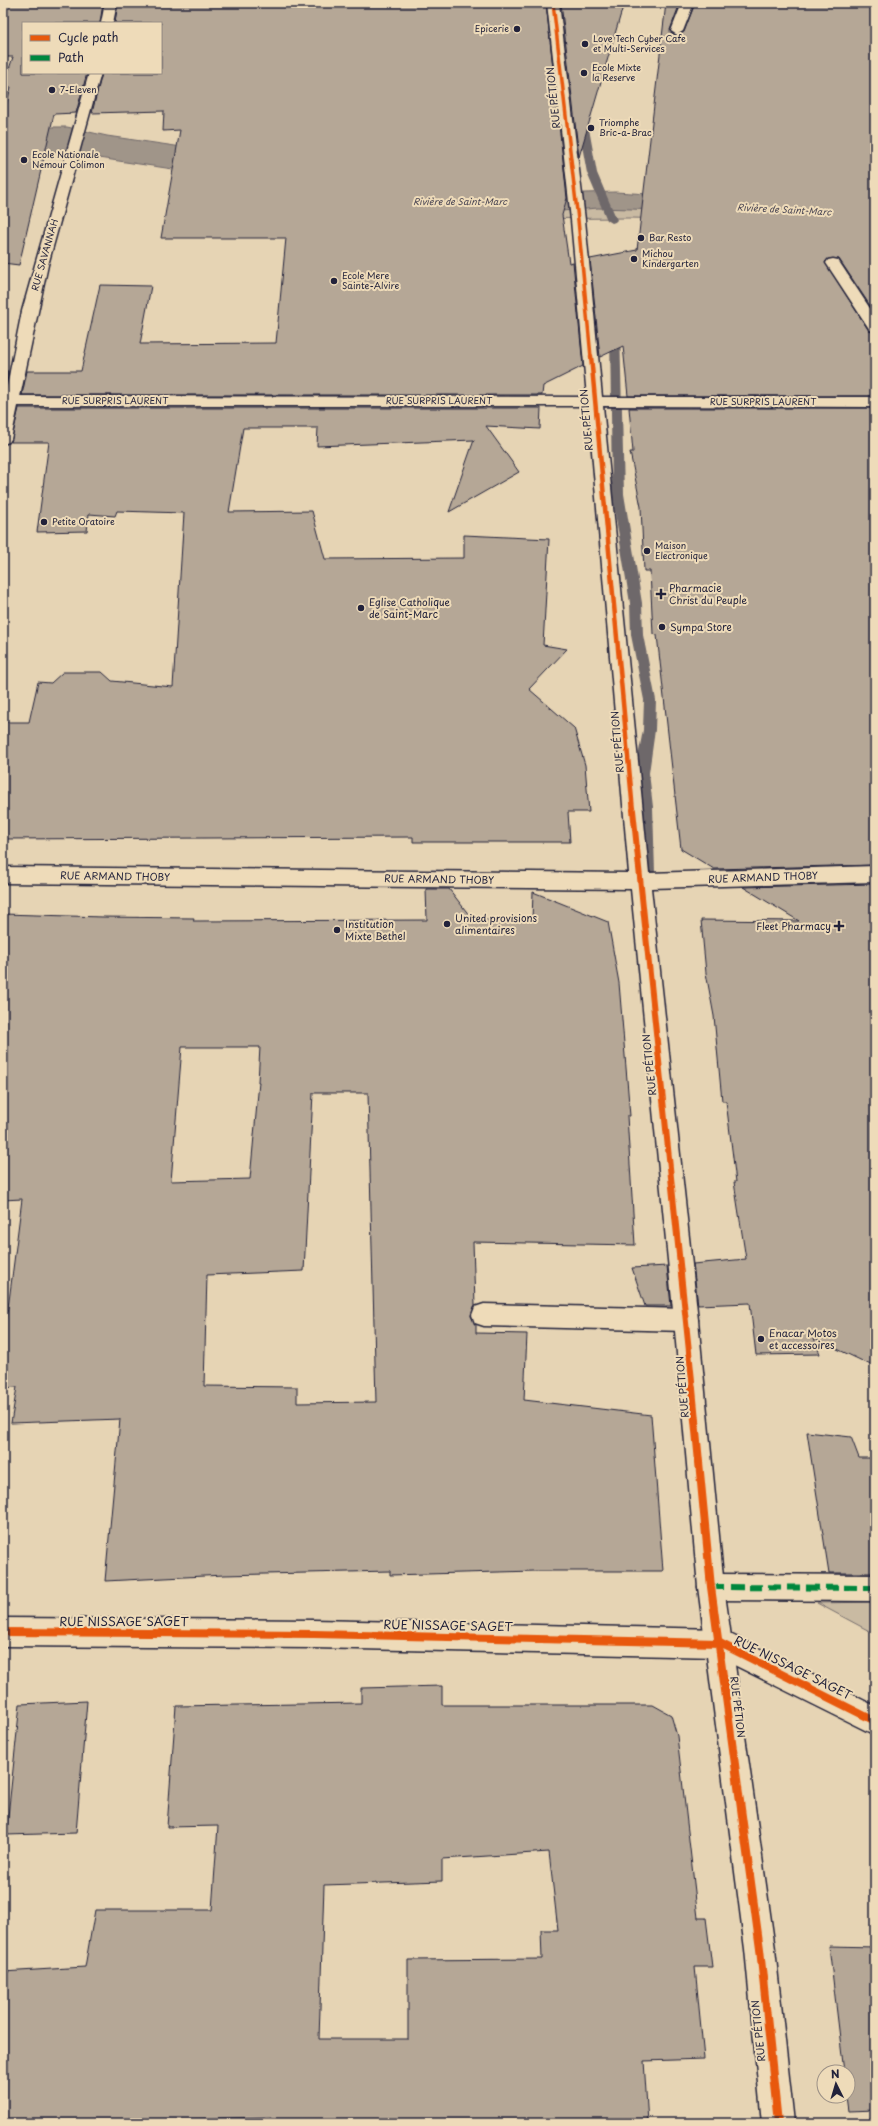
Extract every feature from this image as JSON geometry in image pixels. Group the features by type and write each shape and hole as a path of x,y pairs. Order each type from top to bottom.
{"street":[{"path":"107,22 112,3"},
{"name":"RUE PÉTION","path":"553,3 578,220 609,402 640,881 686,1320 711,1587 720,1644 760,1949 778,2123"},
{"path":"677,31 688,3"},
{"name":"RUE SAVANNAH","path":"3,439 8,401 34,293 83,126 95,74"},
{"path":"833,262 875,327"},
{"name":"RUE SURPRIS LAURENT","path":"8,401 875,402"},
{"name":"RUE ARMAND THOBY","path":"3,875 640,881 875,874"},
{"path":"484,1315 686,1320"},
{"path":"711,1587 875,1588"},
{"name":"RUE NISSAGE SAGET","path":"3,1632 314,1634 720,1644 875,1721"}],"shaded area":[{"path":"42,127 67,127 107,136 182,147 557,194 615,192 783,202 664,210 598,208 549,212 173,169 3,144 3,133"},
{"path":"318,193 664,210 843,222 629,218 484,219"},
{"path":"875,1602 875,1634 817,1603"}],"building":[{"path":"3,3 103,3 100,22 22,22 22,74 87,74 76,113 54,114 19,265 3,263 3,117 11,87 3,87 13,57 3,57"},
{"path":"118,3 546,3 567,198 562,215 569,263 573,262 583,366 543,386 542,395 22,395 27,371 81,371 100,285 151,286 140,344 276,343 286,238 161,238 180,130 163,131 164,111 92,113 102,74 162,74 162,22 115,22"},
{"path":"561,3 624,3 579,157"},
{"path":"666,3 680,3 670,30 676,36 684,32 695,3 875,3 875,313 839,259 828,259 825,262 869,331 875,333 875,396 628,396 623,346 600,357 590,259 637,250"},
{"path":"3,371 8,371 3,398"},
{"path":"19,408 541,408 540,429 486,426 519,472 449,512 474,440 317,446 318,428 243,428 229,512 312,511 325,559 464,558 464,535 549,539 543,645 567,649 529,689 574,728 585,765 589,812 568,812 570,842 413,842 413,837 3,839 3,722 29,722 38,682 51,683 63,672 102,672 112,681 173,687 184,513 117,511 115,516 89,514 87,531 37,532 49,442 11,442"},
{"path":"629,408 875,408 875,865 714,869 681,849 657,635 653,634 650,571 644,571 641,507 630,452 633,452"},
{"path":"875,884 875,1367 814,1338 820,1354 756,1355 750,1303 698,1305 693,1264 746,1259 734,1182 736,1182 726,1101 722,1101 714,1016 706,973 701,920 799,921 743,887"},
{"path":"426,889 449,889 473,920 532,920 533,892 608,922 619,983 630,1116 627,1116 635,1245 473,1242 475,1305 471,1316 476,1325 476,1333 527,1334 524,1400 651,1415 663,1571 535,1571 390,1575 390,1571 224,1575 105,1581 120,1419 11,1423 17,1387 3,1388 3,1334 9,1301 22,1199 3,1200 3,914 194,918 193,921 427,920","holes":["182,1047 260,1047 259,1082 250,1179 171,1181","313,1093 368,1093 376,1402 297,1403 297,1387 204,1386 207,1275 304,1271"]},
{"path":"667,1266 671,1306 645,1306 632,1268"},
{"path":"807,1432 851,1437 859,1458 875,1458 875,1568 871,1573 829,1573"},
{"path":"442,1686 442,1705 653,1705 671,1715 677,1736 698,1918 706,1918 712,1967 695,1967 704,2059 644,2061 648,2123 271,2123 271,2117 191,2119 191,2123 3,2123 3,1972 85,1967 95,1910 212,1910 218,1826 167,1827 176,1706 361,1703 361,1688","holes":["549,1852 558,1930 541,1930 542,1959 408,1960 408,2039 319,2039 324,1885 442,1881 442,1859"]},
{"path":"87,1701 76,1833 6,1835 20,1704"},
{"path":"829,1946 875,1947 875,2110 848,2111 847,2104 856,2104 856,2064 843,2064"}],"waterway":[{"path":"582,118 592,173 612,220"},
{"path":"615,330 618,494 636,603 637,635 650,700 649,730 642,773 646,807 648,873"}],"marked path":[{"path":"711,1587 875,1588"}],"cycle path":[{"path":"553,3 578,220 640,881 686,1320 711,1587 760,1949 778,2123"},
{"path":"3,1632 314,1634 720,1643 875,1721"}],"place":[{"name":"Epicerie","path":"517,29"},
{"name":"Love Tech Cyber Cafe et Multi-Services","path":"585,44"},
{"name":"Ecole Mixte la Reserve","path":"584,73"},
{"name":"7-Eleven","path":"52,90"},
{"name":"Triomphe Bric-a-Brac","path":"591,128"},
{"name":"Ecole Nationale Nemour Colimon","path":"24,160"},
{"name":"Bar Resto","path":"641,238"},
{"name":"Michou Kindergarten","path":"634,259"},
{"name":"Ecole Mere Sainte-Alvire","path":"334,281"},
{"name":"Petite Oratoire","path":"44,522"},
{"name":"Maison Electronique","path":"647,551"},
{"name":"Pharmacie Christ du Peuple","path":"661,594"},
{"name":"Eglise Catholique de Saint-Marc","path":"361,608"},
{"name":"Sympa Store","path":"662,627"},
{"name":"United provisions alimentaires","path":"447,924"},
{"name":"Fleet Pharmacy","path":"839,926"},
{"name":"Institution Mixte Bethel","path":"337,930"},
{"name":"Enacar Motos et accessoires","path":"761,1339"}],"water label":[{"name":"Rivière de Saint-Marc","path":"460,202"},
{"name":"Rivière de Saint-Marc","path":"784,210"}]}
